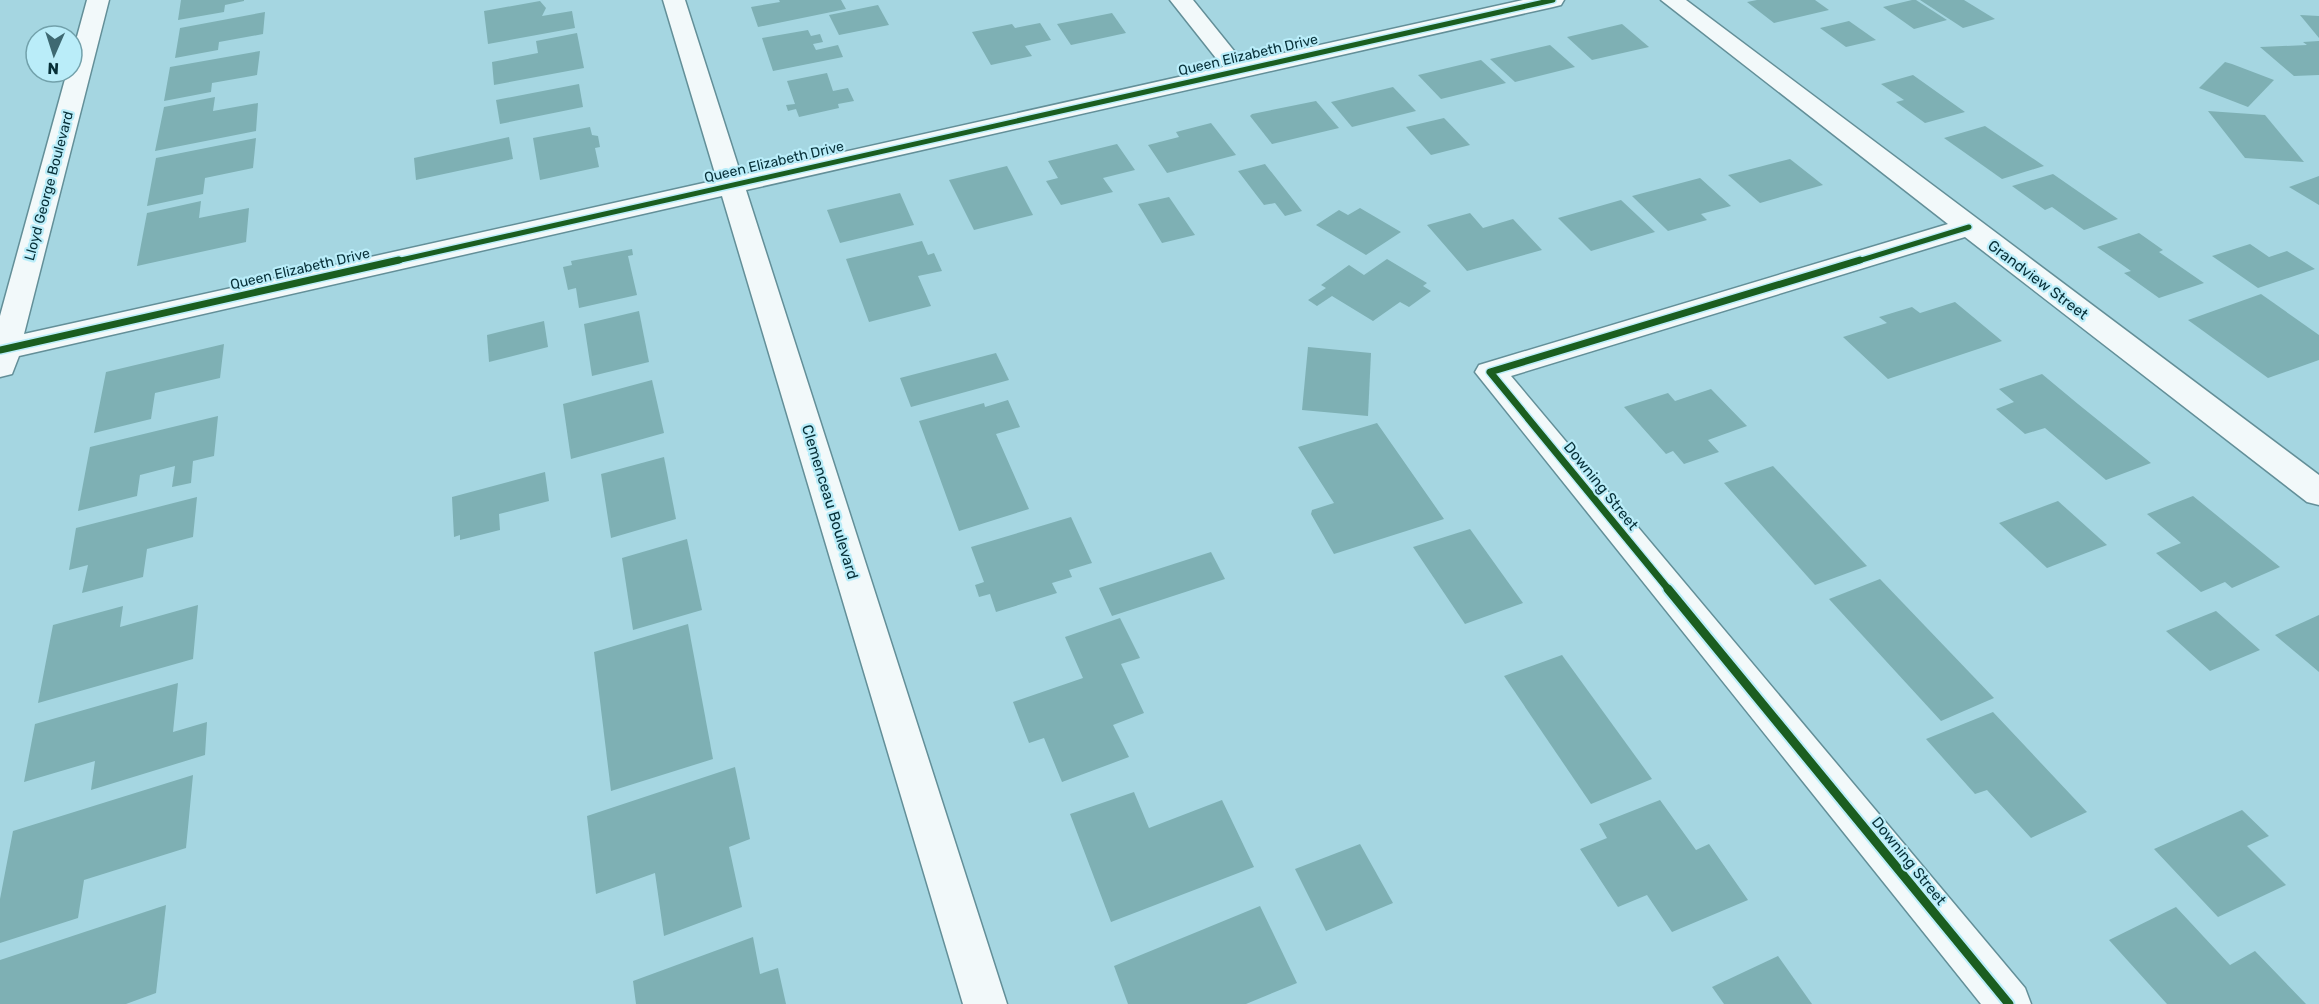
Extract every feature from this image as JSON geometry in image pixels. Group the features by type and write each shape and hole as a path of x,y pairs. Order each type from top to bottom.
{"street":[{"name":"Lloyd George Boulevard","path":"2,357 98,0"},
{"name":"Clemenceau Boulevard","path":"674,0 985,1004"},
{"path":"1181,0 1238,71"},
{"name":"Queen Elizabeth Drive","path":"2,357 733,185 1554,0"},
{"name":"Grandview Street","path":"1672,0 2319,493"},
{"name":"Downing Street","path":"1970,227 1490,372 2009,1004"}],"building":[{"path":"181,0 244,1 225,5 224,12 178,20"},
{"path":"779,0 841,0 846,9 758,27 751,7 780,2"},
{"path":"1815,0 1829,10 1774,23 1747,2"},
{"path":"1916,0 1947,20 1914,29 1883,7"},
{"path":"1920,0 1964,0 1995,19 1963,28"},
{"path":"540,1 546,8 542,16 572,11 575,28 488,44 484,11"},
{"path":"878,5 889,25 839,35 829,15"},
{"path":"265,12 263,34 219,42 218,50 175,58 180,28"},
{"path":"1112,13 1126,33 1071,45 1057,24"},
{"path":"2300,15 2319,16 2319,38"},
{"path":"1849,21 1876,40 1846,47 1820,28"},
{"path":"1040,23 1051,40 1025,46 1032,56 991,65 972,32 1012,24 1015,28"},
{"path":"1622,24 1649,47 1592,60 1567,37"},
{"path":"808,30 811,36 820,34 823,42 813,44 816,50 838,45 843,57 773,71 762,38"},
{"path":"577,33 584,68 494,85 492,62 538,53 536,41"},
{"path":"2319,41 2319,75 2294,76 2260,47 2307,45 2303,42"},
{"path":"1550,45 1575,67 1515,82 1490,59"},
{"path":"260,51 257,75 212,83 211,92 164,101 170,67"},
{"path":"1481,60 1506,83 1441,99 1418,75"},
{"path":"2225,62 2274,80 2248,107 2199,88"},
{"path":"827,73 833,91 848,88 854,101 838,104 839,108 799,117 796,109 788,111 786,105 795,104 787,81"},
{"path":"1913,75 1965,112 1925,123 1896,102 1904,100 1881,84"},
{"path":"579,84 583,107 500,124 496,100"},
{"path":"1393,87 1416,111 1352,127 1331,102"},
{"path":"215,97 213,111 258,103 256,131 155,151 164,107"},
{"path":"1316,101 1339,128 1272,144 1250,116 1252,114"},
{"path":"2208,111 2265,115 2304,162 2245,158"},
{"path":"1444,118 1470,145 1431,155 1406,127"},
{"path":"1211,123 1236,155 1167,173 1148,145 1179,137 1176,132"},
{"path":"1985,126 2044,166 2002,179 1944,138"},
{"path":"590,127 592,135 598,136 600,147 595,148 599,167 540,180 533,138"},
{"path":"509,137 513,159 416,180 414,158"},
{"path":"256,138 253,168 205,178 203,194 147,206 156,158"},
{"path":"1117,144 1135,170 1103,178 1113,192 1061,205 1046,181 1058,178 1048,161"},
{"path":"1790,159 1823,185 1760,203 1728,175"},
{"path":"1265,164 1302,211 1285,216 1275,203 1264,205 1238,171"},
{"path":"1007,166 1033,215 974,230 949,180"},
{"path":"2053,174 2118,219 2084,230 2052,207 2045,210 2012,186"},
{"path":"2319,176 2319,205 2289,187"},
{"path":"1700,178 1731,206 1701,214 1707,220 1668,231 1632,196"},
{"path":"900,193 914,225 840,243 827,210"},
{"path":"1169,197 1195,235 1162,243 1138,204"},
{"path":"1621,200 1655,232 1591,251 1558,218"},
{"path":"201,201 199,218 249,208 246,242 137,266 147,213"},
{"path":"1360,208 1401,232 1366,255 1316,225 1339,210 1348,215"},
{"path":"1470,213 1483,228 1513,219 1542,250 1467,271 1427,225"},
{"path":"2139,233 2163,250 2159,252 2204,283 2159,298 2124,273 2131,271 2097,247"},
{"path":"922,241 928,255 934,253 942,271 918,276 931,306 869,322 846,259"},
{"path":"2250,244 2269,257 2287,251 2315,269 2258,288 2212,256"},
{"path":"632,249 633,255 628,256 637,295 579,308 576,288 568,290 563,267 572,265 571,261"},
{"path":"1387,259 1427,283 1423,286 1431,291 1409,307 1400,302 1373,321 1332,296 1317,306 1308,300 1326,288 1321,285 1349,265 1364,275"},
{"path":"2261,294 2319,335 2319,360 2268,378 2188,320"},
{"path":"1955,302 2002,341 1888,379 1843,337 1887,323 1879,317 1912,307 1920,313"},
{"path":"639,311 649,362 592,376 584,324"},
{"path":"544,321 548,347 489,362 487,335"},
{"path":"224,344 220,378 155,393 151,419 94,433 106,372"},
{"path":"1308,347 1371,353 1368,416 1302,410"},
{"path":"996,353 1009,380 911,407 900,378"},
{"path":"2042,374 2151,463 2106,480 2045,428 2025,434 1996,409 2014,402 1999,389"},
{"path":"652,380 664,433 571,459 563,404"},
{"path":"1711,389 1747,426 1708,440 1719,452 1684,464 1673,451 1666,454 1624,407 1668,393 1675,401"},
{"path":"1008,400 1020,427 996,434 1029,509 959,531 919,421 984,403 985,407"},
{"path":"218,416 214,456 193,461 191,483 172,487 175,466 140,475 137,496 78,511 90,447"},
{"path":"1377,423 1444,519 1334,554 1311,514 1312,510 1334,503 1298,447"},
{"path":"664,457 676,519 611,538 601,474"},
{"path":"1773,466 1867,566 1815,585 1724,483"},
{"path":"545,472 549,501 499,514 500,530 460,540 460,535 454,537 452,497"},
{"path":"2193,496 2280,567 2232,588 2225,582 2201,592 2156,553 2181,543 2147,514"},
{"path":"197,497 193,537 147,549 143,577 82,593 88,565 69,570 76,528"},
{"path":"2058,501 2107,545 2047,568 1999,523"},
{"path":"1071,517 1092,563 1069,570 1072,577 1052,583 1057,593 996,612 990,594 979,597 975,585 984,582 971,547"},
{"path":"1470,529 1523,603 1465,624 1413,547"},
{"path":"687,539 702,610 633,630 622,558"},
{"path":"1211,552 1225,579 1112,616 1099,588"},
{"path":"1880,579 1994,698 1941,721 1829,599"},
{"path":"198,605 193,659 38,703 53,625 123,606 120,627"},
{"path":"2216,611 2260,650 2210,671 2166,631"},
{"path":"2319,615 2319,672 2275,635"},
{"path":"1120,618 1140,658 1121,664 1144,713 1113,725 1129,757 1062,782 1044,738 1029,743 1013,702 1083,678 1065,637"},
{"path":"688,624 713,759 611,791 594,652"},
{"path":"1562,655 1652,779 1591,804 1504,676"},
{"path":"178,683 173,732 207,722 205,755 91,790 95,761 24,782 35,724"},
{"path":"1993,712 2087,812 2031,838 1987,790 1975,794 1926,739"},
{"path":"735,767 750,839 729,847 742,907 664,936 655,873 596,894 587,816"},
{"path":"193,775 186,848 84,880 78,918 0,943 0,899 13,831"},
{"path":"1134,792 1149,828 1222,800 1254,867 1111,922 1070,814"},
{"path":"1660,800 1696,850 1709,844 1748,900 1672,932 1647,895 1618,907 1580,849 1607,838 1599,824"},
{"path":"2242,810 2269,836 2247,846 2286,885 2218,917 2154,849"},
{"path":"1360,844 1393,903 1326,931 1295,869"},
{"path":"166,905 156,993 126,1004 0,1004 0,960"},
{"path":"1260,906 1297,983 1246,1004 1128,1004 1114,966"},
{"path":"2176,907 2230,965 2255,951 2306,1004 2167,1004 2109,940"},
{"path":"753,937 760,974 778,968 786,1004 636,1004 633,981"},
{"path":"1778,956 1812,1004 1724,1004 1712,987"}],"cycle path":[{"path":"0,350 1553,0"},
{"path":"1969,227 1490,372 2009,1004"}]}
